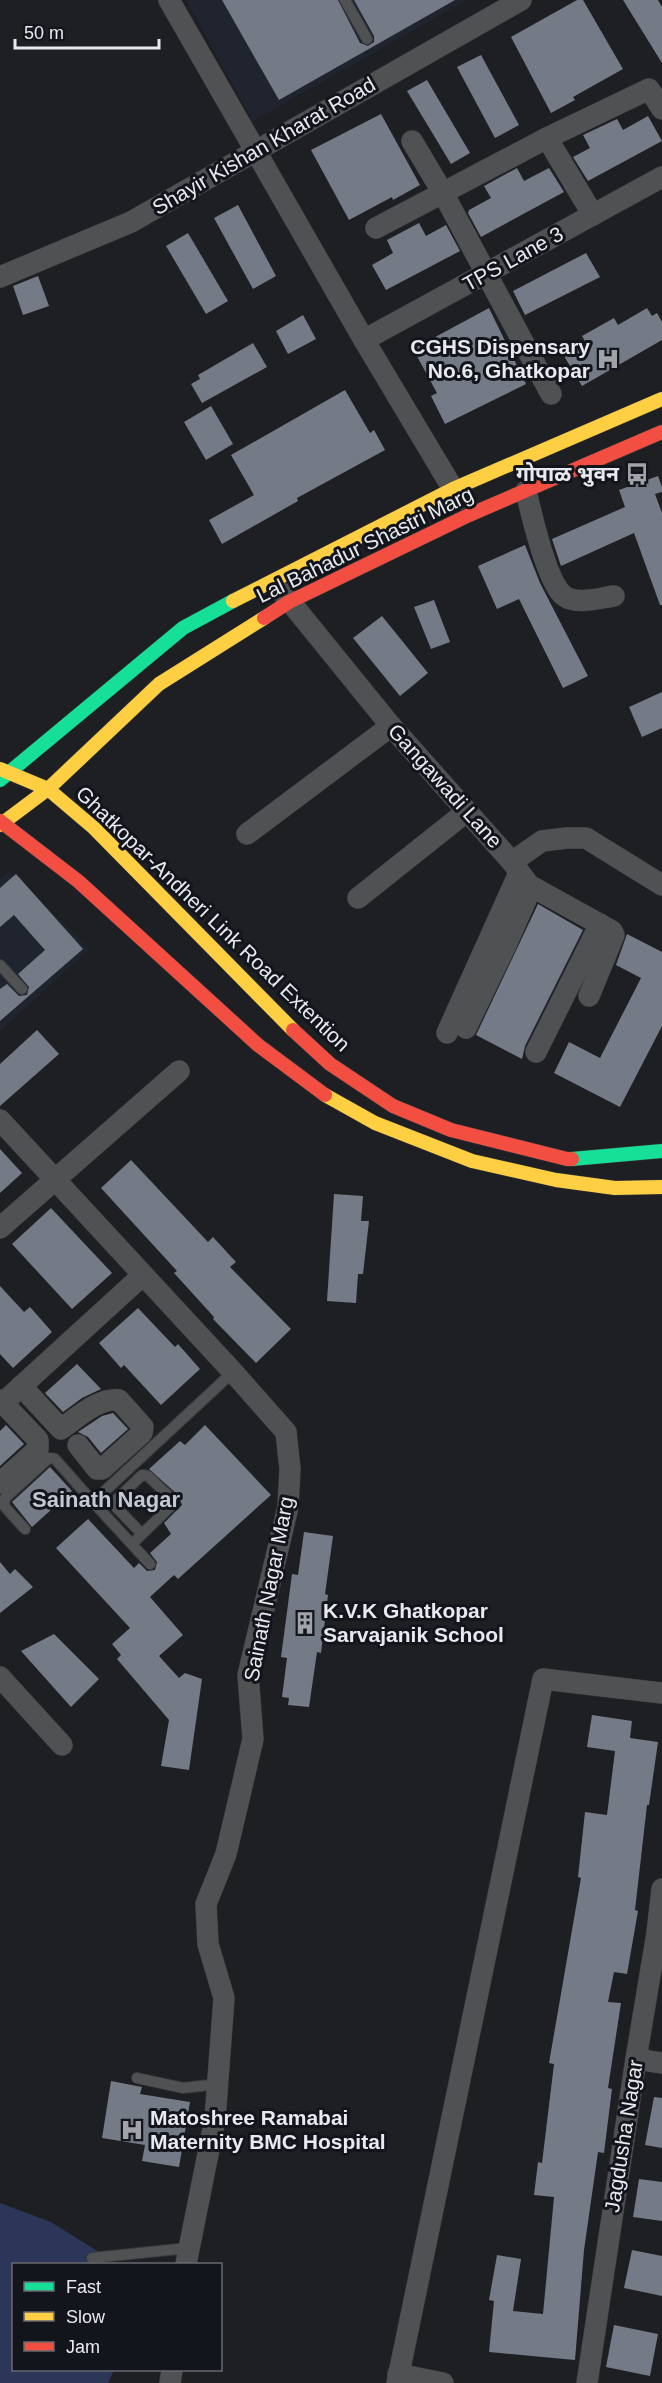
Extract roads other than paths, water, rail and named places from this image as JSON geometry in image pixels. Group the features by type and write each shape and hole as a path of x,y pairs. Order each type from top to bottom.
{"main road":[{"name":"Lal Bahadur Shastri Marg","path":"4,773 183,628 272,579 453,489 662,399"},
{"name":"Lal Bahadur Shastri Marg","path":"1,822 48,789 159,684 289,602 469,515 662,432"},
{"name":"Ghatkopar-Andheri Link Road Extention","path":"4,773 48,789 94,828 323,1094 375,1123 471,1161 576,1183 615,1188 662,1188"},
{"name":"Ghatkopar-Andheri Link Road Extention","path":"1,822 269,1032 330,1064 393,1106 450,1130 567,1159 662,1151"}],"street":[{"path":"169,0 364,340 469,515"},
{"name":"Shayir Kishan Kharat Road","path":"0,278 131,222 521,0"},
{"path":"376,228 547,138 649,89 662,109"},
{"path":"547,138 593,215"},
{"path":"412,141 443,193 552,394"},
{"name":"TPS Lane 3","path":"364,340 662,177"},
{"path":"526,491 533,525 551,575 563,595 578,600 614,596"},
{"name":"Gangawadi Lane","path":"272,579 391,726 516,867 542,841 586,838 662,885"},
{"path":"247,834 391,726"},
{"path":"357,898 466,812"},
{"path":"516,867 529,885 612,931 614,935 589,996"},
{"path":"497,943 516,867"},
{"path":"461,1021 497,943 526,900"},
{"path":"536,1052 600,924"},
{"path":"0,1228 179,1071"},
{"name":"Sainath Nagar Marg","path":"0,1120 286,1432 290,1469 288,1507 248,1676 253,1739 226,1854 206,1904 208,1944 224,1998 215,2119 187,2256"},
{"path":"0,1483 38,1449 38,1440 4,1411 21,1386 143,1275"},
{"path":"21,1386 61,1429 85,1411 110,1399 119,1400 143,1427 142,1433 102,1469 97,1468 78,1445"},
{"path":"0,1677 62,1745"},
{"path":"443,2383 397,2378 543,1679 662,1693"},
{"name":"Jagdusha Nagar","path":"587,2383 636,2059 654,2003 662,1889"},
{"path":"636,2059 662,2062"}],"lane":[{"path":"345,0 367,39"},
{"path":"0,965 22,988"},
{"path":"93,1502 233,1372"},
{"path":"25,1529 4,1506 4,1498 49,1458 55,1459 150,1564"},
{"path":"132,1544 172,1505 173,1500 148,1476 142,1475 117,1499 116,1507 142,1534"},
{"path":"137,2078 183,2088 218,2084"},
{"path":"92,2258 187,2256"}],"place":[{"name":"CGHS Dispensary No.6, Ghatkopar","path":"608,359"},
{"name":"गोपाळ भुवन","path":"637,474"},
{"name":"K.V.K Ghatkopar Sarvajanik School","path":"305,1623"},
{"name":"Matoshree Ramabai Maternity BMC Hospital","path":"132,2130"}],"district":[{"name":"Sainath Nagar","path":"106,1499"}]}
